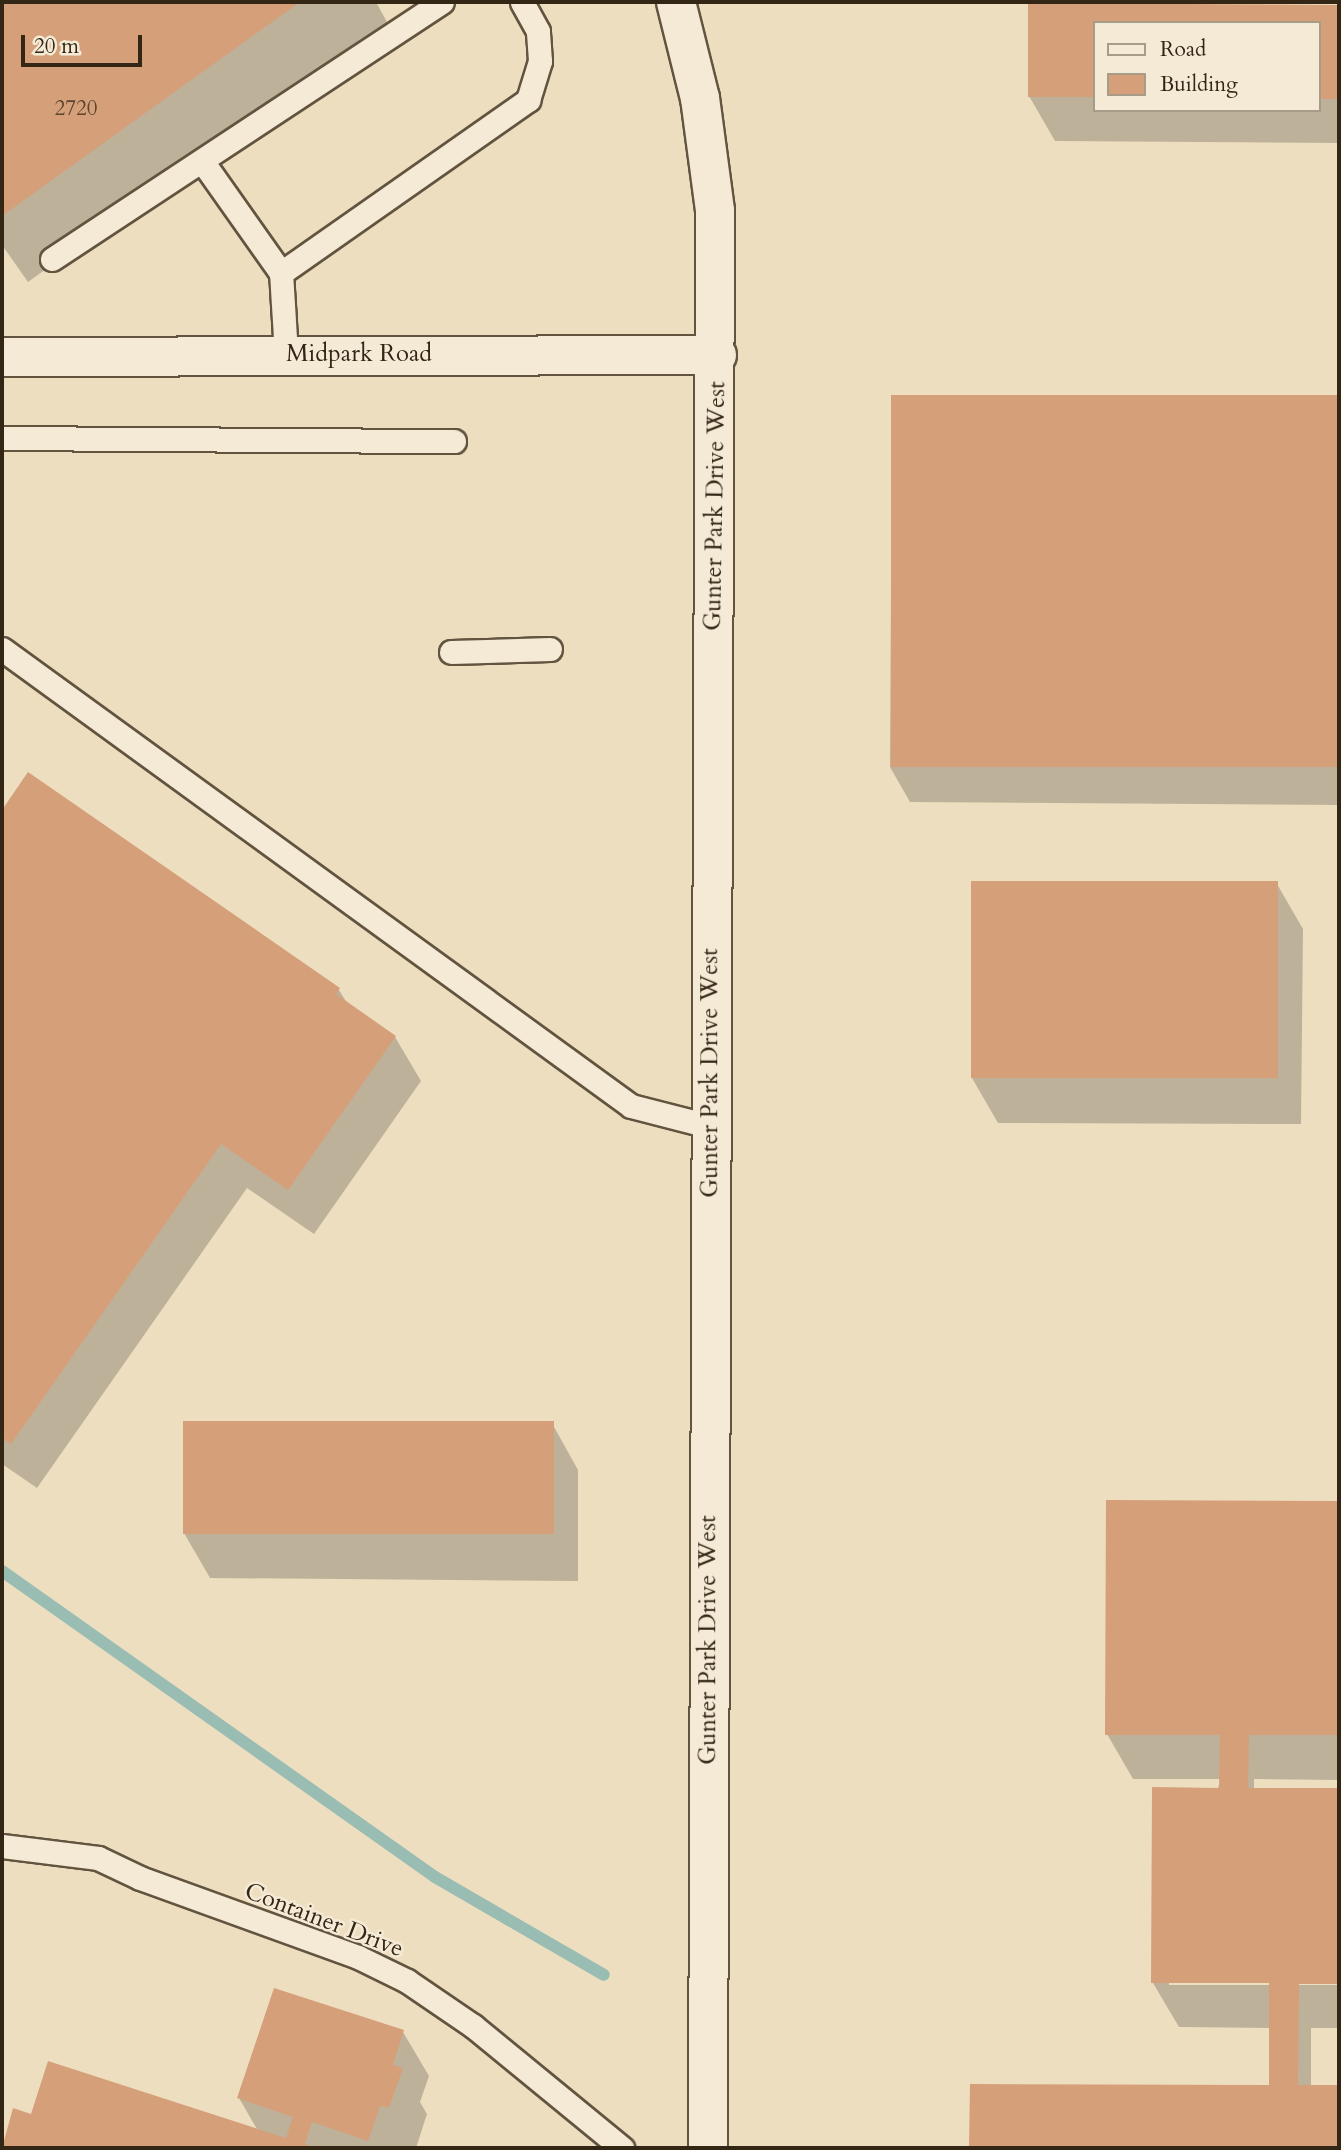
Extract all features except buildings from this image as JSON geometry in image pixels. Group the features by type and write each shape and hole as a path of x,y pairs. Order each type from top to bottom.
{"street":[{"name":"Gunter Park Drive West","path":"676,2 700,98 715,211 717,355 709,1126 708,2148"},
{"name":"Midpark Road","path":"2,357 286,354 717,355"}],"lane":[{"path":"52,259 442,2"},
{"path":"281,273 528,100 540,61 538,31 522,2"},
{"path":"202,161 281,273 286,354"},
{"path":"2,438 454,441"},
{"path":"2,649 631,1106 709,1126"},
{"path":"451,652 550,649"},
{"name":"Container Drive","path":"2,1846 98,1858 140,1878 358,1957 407,1981 473,2026 622,2148"}],"waterway":[{"path":"2,1571 435,1877 604,1975"}]}
